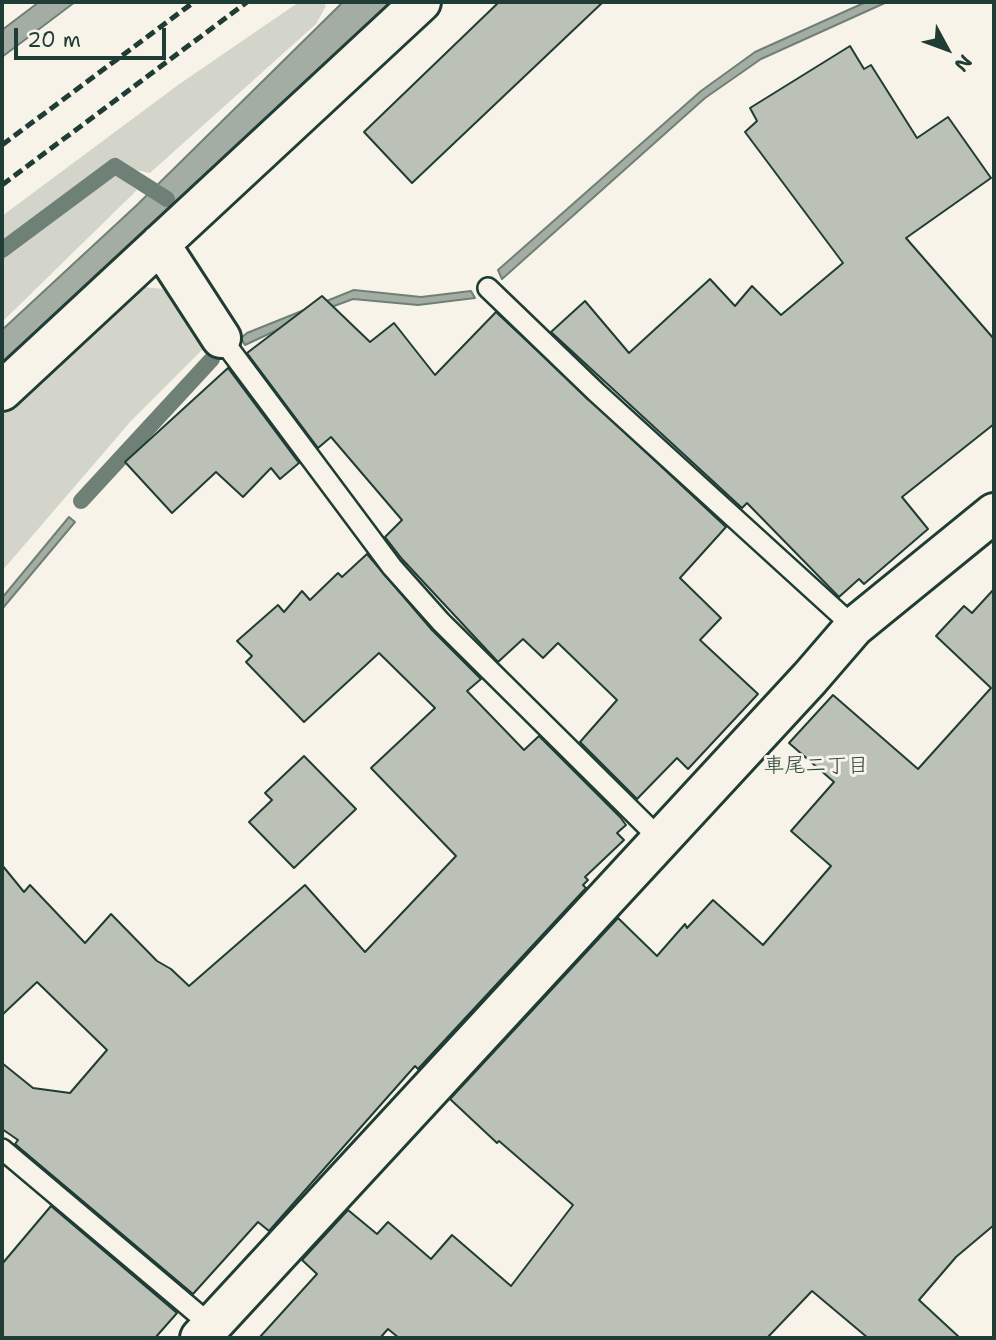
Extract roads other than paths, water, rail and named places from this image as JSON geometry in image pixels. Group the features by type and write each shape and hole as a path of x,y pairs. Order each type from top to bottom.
{"street":[{"path":"2,391 421,2"},
{"path":"160,244 221,338"},
{"path":"206,1332 810,678 854,626 994,513"}],"lane":[{"path":"488,288 606,402 854,626"},
{"path":"221,338 400,576 441,622 660,839"},
{"path":"2,1149 206,1332"}],"waterway":[{"path":"2,250 115,166 167,199"},
{"path":"81,501 212,359"}],"railway":[{"path":"2,145 194,2"},
{"path":"2,185 247,2"}],"district":[{"name":"車尾二丁目","path":"816,767"}]}
